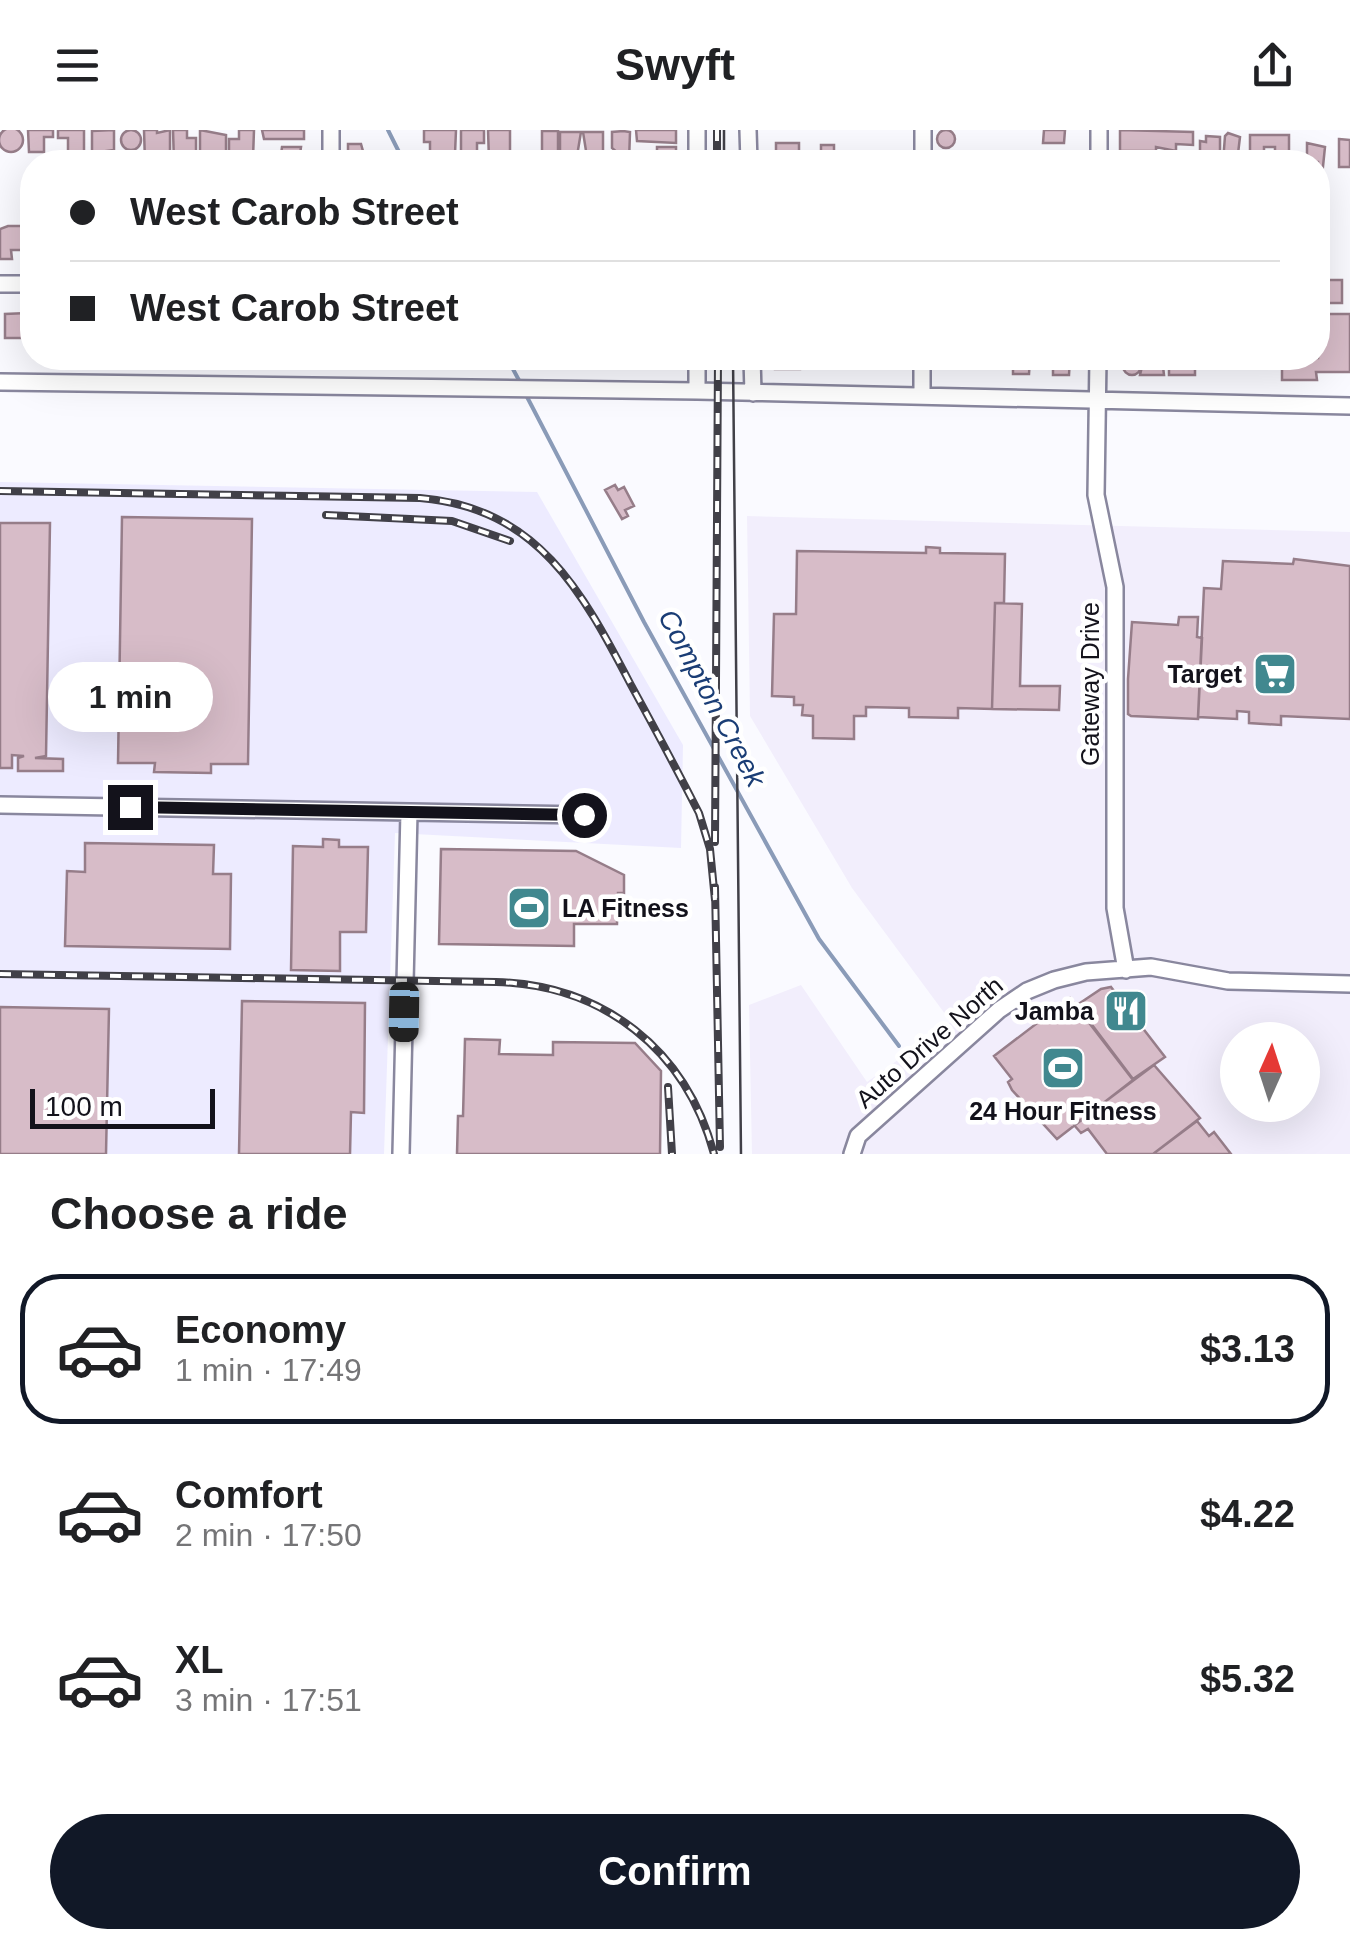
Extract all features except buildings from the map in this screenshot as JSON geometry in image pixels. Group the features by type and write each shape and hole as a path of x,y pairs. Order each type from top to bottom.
{"street":[{"path":"698,370 698,391"},
{"path":"752,370 753,393"},
{"path":"922,370 922,396"},
{"name":"Gateway Drive","path":"1098,370 1097,512 1115,586 1115,908 1126,970"},
{"path":"0,382 698,391 1350,406"},
{"path":"0,805 584,815"},
{"path":"401,1154 409,812"},
{"name":"Auto Drive North","path":"852,1154 858,1136 999,1010 1027,992 1086,972 1151,968 1228,981 1350,984"}],"shaded area":[{"path":"0,482 537,492 683,745 681,848 395,833 384,1154 0,1154"},
{"path":"747,516 1350,532 1350,1154 752,1154 749,1005 801,985 867,1082 951,1022 852,888 750,716"}],"waterway":[{"name":"Compton Creek","path":"388,130 398,150"},
{"name":"Compton Creek","path":"513,370 521,384"},
{"name":"Compton Creek","path":"525,393 644,622 819,939 899,1046"}],"tram line":[{"path":"724,130 724,150"},
{"path":"733,370 741,1154"}],"railway":[{"path":"717,130 717,150"},
{"path":"715,842 718,370"},
{"path":"0,491 420,498 461,505 496,518 526,537 551,560 574,587 613,650 699,813 710,849 715,900"},
{"path":"326,515 452,521 510,541"},
{"path":"715,887 720,1147"},
{"path":"0,974 496,982 571,995 605,1010 661,1054 683,1083 714,1154"},
{"path":"668,1087 672,1154"}],"place":[{"name":"Target","path":"1275,674"},
{"name":"LA Fitness","path":"529,908"},
{"name":"Jamba","path":"1126,1011"},
{"name":"24 Hour Fitness","path":"1063,1068"}],"route":[{"path":"130,807 584,815"}]}
